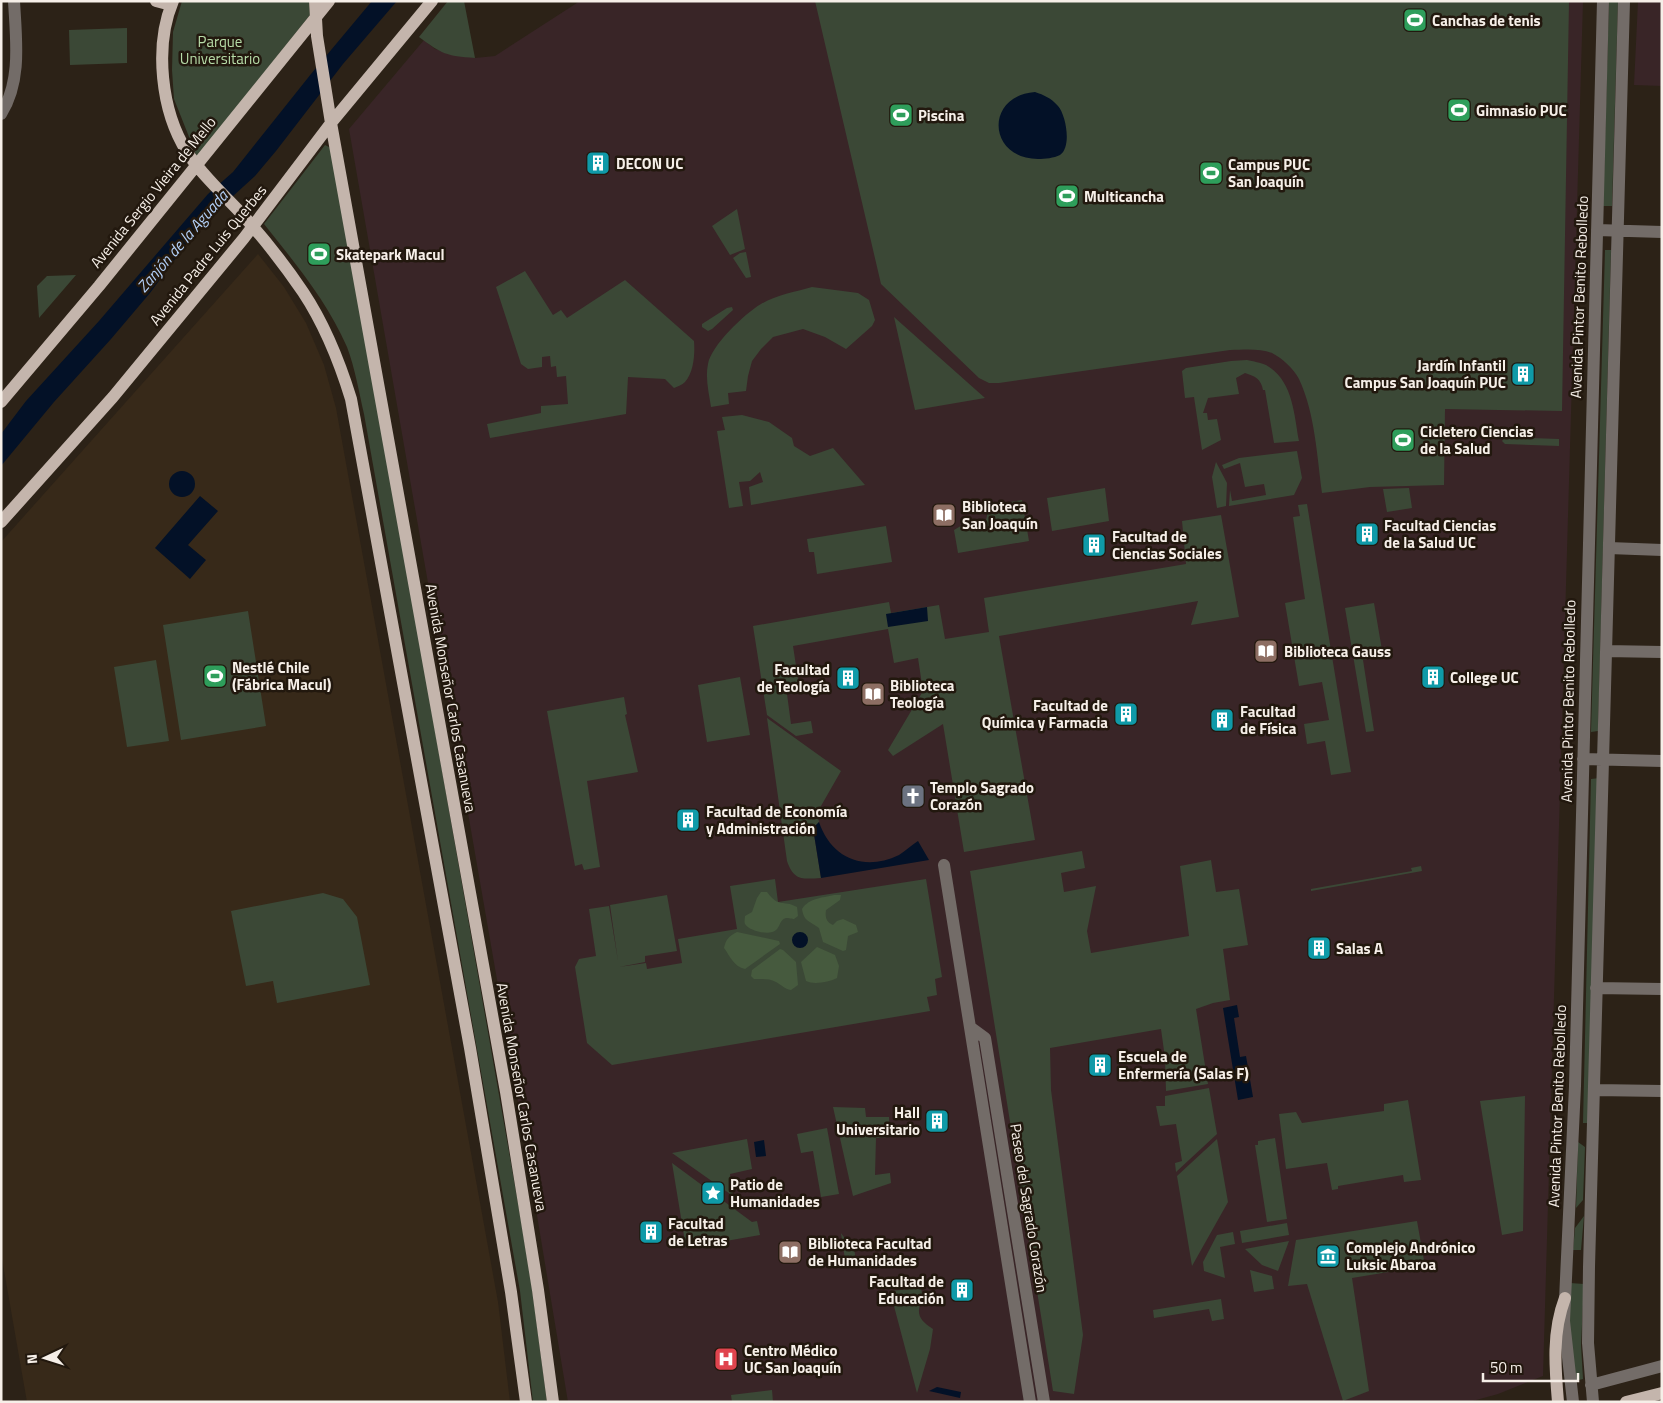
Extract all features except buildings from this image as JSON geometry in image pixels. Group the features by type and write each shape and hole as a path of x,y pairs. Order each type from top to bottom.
{"main road":[{"path":"156,1 172,3 163,53 165,91 175,128 196,165 240,212 303,292 324,326 340,362 351,399 471,1058 511,1292 526,1402"},
{"name":"Avenida Monseñor Carlos Casanueva","path":"316,1 317,36 331,123 356,250 460,844 506,1092 538,1290 553,1402"},
{"name":"Avenida Sergio Vieira de Mello","path":"1,402 329,1"},
{"name":"Avenida Padre Luis Querbes","path":"1,522 113,397 252,227 331,123 432,1"},
{"path":"1558,1402 1555,1360 1556,1336 1564,1298"},
{"path":"1626,1402 1662,1393"}],"street":[{"path":"1,114 10,97 15,74 16,29 14,1"},
{"name":"Avenida Pintor Benito Rebolledo","path":"1573,1402 1565,1337 1564,1298 1575,1095 1603,1"},
{"path":"1592,1402 1588,1343 1589,1267 1624,1"},
{"path":"1597,230 1662,232"},
{"path":"1609,548 1662,550"},
{"path":"1606,651 1662,652"},
{"path":"1583,759 1662,761"},
{"name":"Paseo del Sagrado Corazón","path":"944,865 1030,1402"},
{"path":"1596,988 1662,990"},
{"name":"Paseo del Sagrado Corazón","path":"970,1027 985,1038 1044,1402"},
{"path":"1595,1090 1662,1092"},
{"path":"1567,1267 1589,1267"},
{"path":"1591,1385 1662,1366"}],"shaded area":[{"path":"580,1 1583,1 1543,1376 1498,1394 1469,1402 568,1402 515,1083 349,129 424,40 435,49 475,58 495,56"},
{"path":"1638,1 1662,1 1662,86 1634,85"},
{"name":"Nestlé Chile (Fábrica Macul)","path":"258,254 284,287 306,323 324,365 336,408 498,1302 510,1402 27,1402 1,1253 1,542"}],"green space":[{"name":"Parque Universitario","path":"182,1 309,1 310,15 197,157 174,99 172,70 173,32"},
{"path":"448,1 464,1 475,58 445,53 419,37"},
{"name":"Campus PUC San Joaquín","path":"815,1 1569,1 1562,411 1445,409 1444,485 1370,487 1322,493 1312,420 1299,379 1284,361 1267,351 1230,350 999,383 989,383 979,378 881,284"},
{"path":"1609,1 1618,1 1612,206 1603,206"},
{"path":"127,28 127,63 70,65 69,30"},
{"path":"325,145 333,149 522,1226 547,1402 533,1402 520,1291 357,380 347,347 330,314 310,283 264,224"},
{"path":"737,209 745,249 730,255 712,226"},
{"path":"1605,250 1611,250 1598,731 1591,732"},
{"path":"746,252 751,277 746,278 733,258 740,253"},
{"path":"525,271 553,315 561,310 567,318 625,280 694,341 693,362 688,378 684,383 674,388 665,379 628,377 626,414 490,438 487,424 541,413 541,406 568,404 566,376 557,377 556,366 551,367 550,356 542,357 542,367 528,369 521,364 496,287"},
{"path":"76,275 39,318 37,286 47,276"},
{"path":"812,287 858,293 869,300 875,320 872,326 846,349 825,337 803,329 773,337 752,361 746,391 728,393 729,404 711,407 707,369 715,348 746,315 761,304 779,296"},
{"path":"732,307 733,310 712,329 708,331 702,327 702,324 727,308"},
{"path":"894,317 985,398 915,410"},
{"path":"1247,360 1266,365 1282,379 1291,398 1299,441 1274,443 1265,390 1263,390 1257,378 1245,373 1236,378 1239,394 1208,398 1203,413 1207,413 1208,420 1217,419 1221,440 1202,450 1194,397 1185,398 1182,371 1186,368"},
{"path":"742,415 769,422 792,438 794,446 810,456 833,448 865,485 751,505 749,487 763,482 760,472 750,481 739,482 743,506 729,508 717,431 725,430 722,417"},
{"path":"1505,437 1559,439 1559,446 1505,444 1502,441"},
{"path":"1297,451 1302,478 1294,495 1229,506 1230,490 1232,501 1266,495 1264,484 1245,487 1240,463 1224,469 1222,465 1239,458"},
{"path":"1216,462 1227,483 1226,506 1217,508 1212,477"},
{"path":"1105,488 1109,521 1052,531 1047,498"},
{"path":"1409,488 1412,508 1387,512 1383,489"},
{"path":"1022,500 1029,541 958,553 954,530 969,521 969,519 986,520 992,505"},
{"path":"1307,504 1351,772 1331,775 1325,741 1307,744 1304,724 1329,720 1322,682 1299,686 1285,603 1305,599 1293,517 1300,516 1298,505"},
{"path":"1221,515 1239,617 1191,625 1198,601 999,636 1035,840 964,852 943,724 893,756 888,750 923,691 918,658 894,663 888,629 793,646 800,692 787,694 791,724 811,721 813,733 796,736 767,715 753,626 889,602 891,613 939,605 945,639 989,632 984,598 1186,564 1182,521"},
{"path":"886,526 892,562 817,574 814,552 809,552 807,539"},
{"path":"1374,603 1383,656 1363,660 1374,731 1366,732 1345,608"},
{"name":"Nestlé Chile (Fábrica Macul)","path":"248,611 266,726 181,740 163,625"},
{"path":"156,660 169,741 127,747 114,667"},
{"path":"740,677 750,735 707,742 698,685"},
{"path":"624,697 627,714 625,715 638,772 587,781 600,867 584,870 582,864 575,866 547,711"},
{"path":"767,718 841,771 817,813 819,822 813,828 821,878 809,879 796,875 787,861"},
{"path":"1600,778 1590,1123 1583,1123 1591,779"},
{"path":"1082,851 1085,868 1061,873 1064,892 1096,886 1087,931 1091,953 1189,936 1180,866 1211,860 1216,892 1239,889 1248,945 1223,949 1230,1000 1196,1009 1208,1084 1166,1091 1165,1058 1161,1029 1050,1048 1051,1090 1083,1335 1074,1394 1053,1391 970,871"},
{"path":"1421,866 1422,871 1311,891 1311,889 1412,871 1411,868"},
{"path":"775,879 778,902 926,879 942,977 935,979 937,995 927,997 930,1011 612,1065 587,1043 575,967 579,959 596,956 589,909 609,906 618,961 610,905 667,895 677,951 645,956 645,962 619,967 646,963 647,969 682,963 678,939 737,929 730,886"},
{"path":"761,892 767,892 778,902 797,907 798,916 794,919 784,919 776,930 769,933 747,927 745,916 752,912"},
{"path":"323,893 343,899 357,917 370,985 277,1003 273,981 246,986 231,911"},
{"path":"841,895 840,900 826,910 827,921 833,925 843,919 856,925 858,932 848,936 846,950 843,951 823,942 819,928 806,919 802,909 812,901"},
{"path":"737,932 779,941 780,944 745,969 741,968 735,964 724,948 728,938"},
{"path":"817,947 835,955 839,966 837,978 822,983 806,981 801,962"},
{"path":"780,949 796,962 798,985 791,990 773,981 754,979 751,976 752,970"},
{"path":"1209,1088 1217,1134 1176,1172 1175,1163 1182,1161 1176,1124 1160,1126 1156,1106 1165,1106 1165,1096"},
{"path":"1525,1096 1523,1231 1502,1235 1480,1101"},
{"path":"1408,1100 1421,1180 1404,1182 1403,1175 1338,1186 1338,1189 1332,1190 1327,1163 1286,1169 1279,1114 1296,1112 1302,1123 1384,1111 1384,1104"},
{"path":"833,1107 865,1108 866,1117 889,1117 890,1137 876,1138 875,1175 890,1173 891,1183 853,1196"},
{"path":"827,1128 839,1194 821,1197 813,1151 801,1153 797,1134"},
{"path":"1275,1138 1287,1219 1267,1222 1255,1145 1258,1145 1258,1141"},
{"path":"747,1139 752,1169 730,1174 733,1196 672,1153"},
{"path":"1217,1139 1228,1202 1192,1266 1177,1176"},
{"path":"1578,1142 1585,1147 1583,1200 1576,1208"},
{"path":"672,1163 752,1222 757,1221 760,1235 686,1248"},
{"path":"1584,1216 1581,1250 1573,1250 1575,1228"},
{"path":"1417,1221 1425,1266 1352,1278 1369,1391 1343,1401 1307,1284 1288,1286 1296,1240"},
{"path":"1287,1223 1289,1235 1242,1243 1240,1231"},
{"path":"1233,1232 1235,1244 1220,1247 1225,1278 1204,1271 1203,1262 1217,1235"},
{"path":"841,1233 851,1245 855,1254 852,1262 846,1266"},
{"path":"1289,1241 1278,1271 1262,1265 1245,1249"},
{"path":"1250,1270 1272,1276 1274,1289 1254,1292"},
{"path":"1570,1283 1584,1284 1581,1345 1583,1379 1575,1381 1569,1336"},
{"path":"921,1288 923,1298 919,1308 920,1316 933,1329 930,1349 917,1393 890,1291"},
{"path":"1221,1299 1224,1319 1212,1321 1209,1309 1154,1318 1153,1310"},
{"path":"772,1390 773,1402 732,1402 731,1395"}],"water":[{"name":"Zanjón de la Aguada","path":"372,1 397,1 343,64 255,176 221,207 184,247 150,293 54,402 1,466 1,434 26,401 99,321 208,194 233,172"},
{"path":"1035,92 1053,101 1061,110 1067,138 1064,151 1058,156 1038,159 1021,156 1009,149 1002,139 999,127 1000,115 1007,104 1018,96"},
{"path":"182,471 191,475 195,484 191,493 182,497 173,493 169,484 173,475"},
{"path":"200,496 218,511 188,545 206,560 190,579 155,548"},
{"path":"927,607 928,621 888,627 886,614"},
{"path":"819,822 824,834 840,853 861,862 886,860 899,855 918,841 929,860 821,878 813,828"},
{"path":"800,932 808,940 800,948 792,940"},
{"path":"1237,1005 1239,1017 1234,1018 1240,1057 1246,1056 1253,1097 1238,1100 1223,1008"},
{"path":"764,1140 766,1156 756,1157 754,1142"},
{"path":"937,1387 961,1392 960,1398 929,1391"}],"place":[{"name":"Canchas de tenis","path":"1415,20"},
{"name":"Gimnasio PUC","path":"1459,110"},
{"name":"Piscina","path":"901,115"},
{"name":"DECON UC","path":"598,163"},
{"name":"Campus PUC San Joaquín","path":"1211,173"},
{"name":"Multicancha","path":"1067,196"},
{"name":"Skatepark Macul","path":"319,254"},
{"name":"Jardín Infantil Campus San Joaquín PUC","path":"1523,374"},
{"name":"Cicletero Ciencias de la Salud","path":"1403,440"},
{"name":"Biblioteca San Joaquín","path":"944,515"},
{"name":"Facultad Ciencias de la Salud UC","path":"1367,534"},
{"name":"Facultad de Ciencias Sociales","path":"1094,545"},
{"name":"Biblioteca Gauss","path":"1266,651"},
{"name":"Nestlé Chile (Fábrica Macul)","path":"215,676"},
{"name":"College UC","path":"1433,677"},
{"name":"Facultad de Teología","path":"848,678"},
{"name":"Biblioteca Teología","path":"873,694"},
{"name":"Facultad de Química y Farmacia","path":"1126,714"},
{"name":"Facultad de Física","path":"1222,720"},
{"name":"Templo Sagrado Corazón","path":"913,796"},
{"name":"Facultad de Economía y Administración","path":"688,820"},
{"name":"Salas A","path":"1319,948"},
{"name":"Escuela de Enfermería (Salas F)","path":"1100,1065"},
{"name":"Hall Universitario","path":"937,1121"},
{"name":"Patio de Humanidades","path":"713,1193"},
{"name":"Facultad de Letras","path":"651,1232"},
{"name":"Biblioteca Facultad de Humanidades","path":"790,1252"},
{"name":"Complejo Andrónico Luksic Abaroa","path":"1328,1256"},
{"name":"Facultad de Educación","path":"962,1290"},
{"name":"Centro Médico UC San Joaquín","path":"726,1359"}]}
